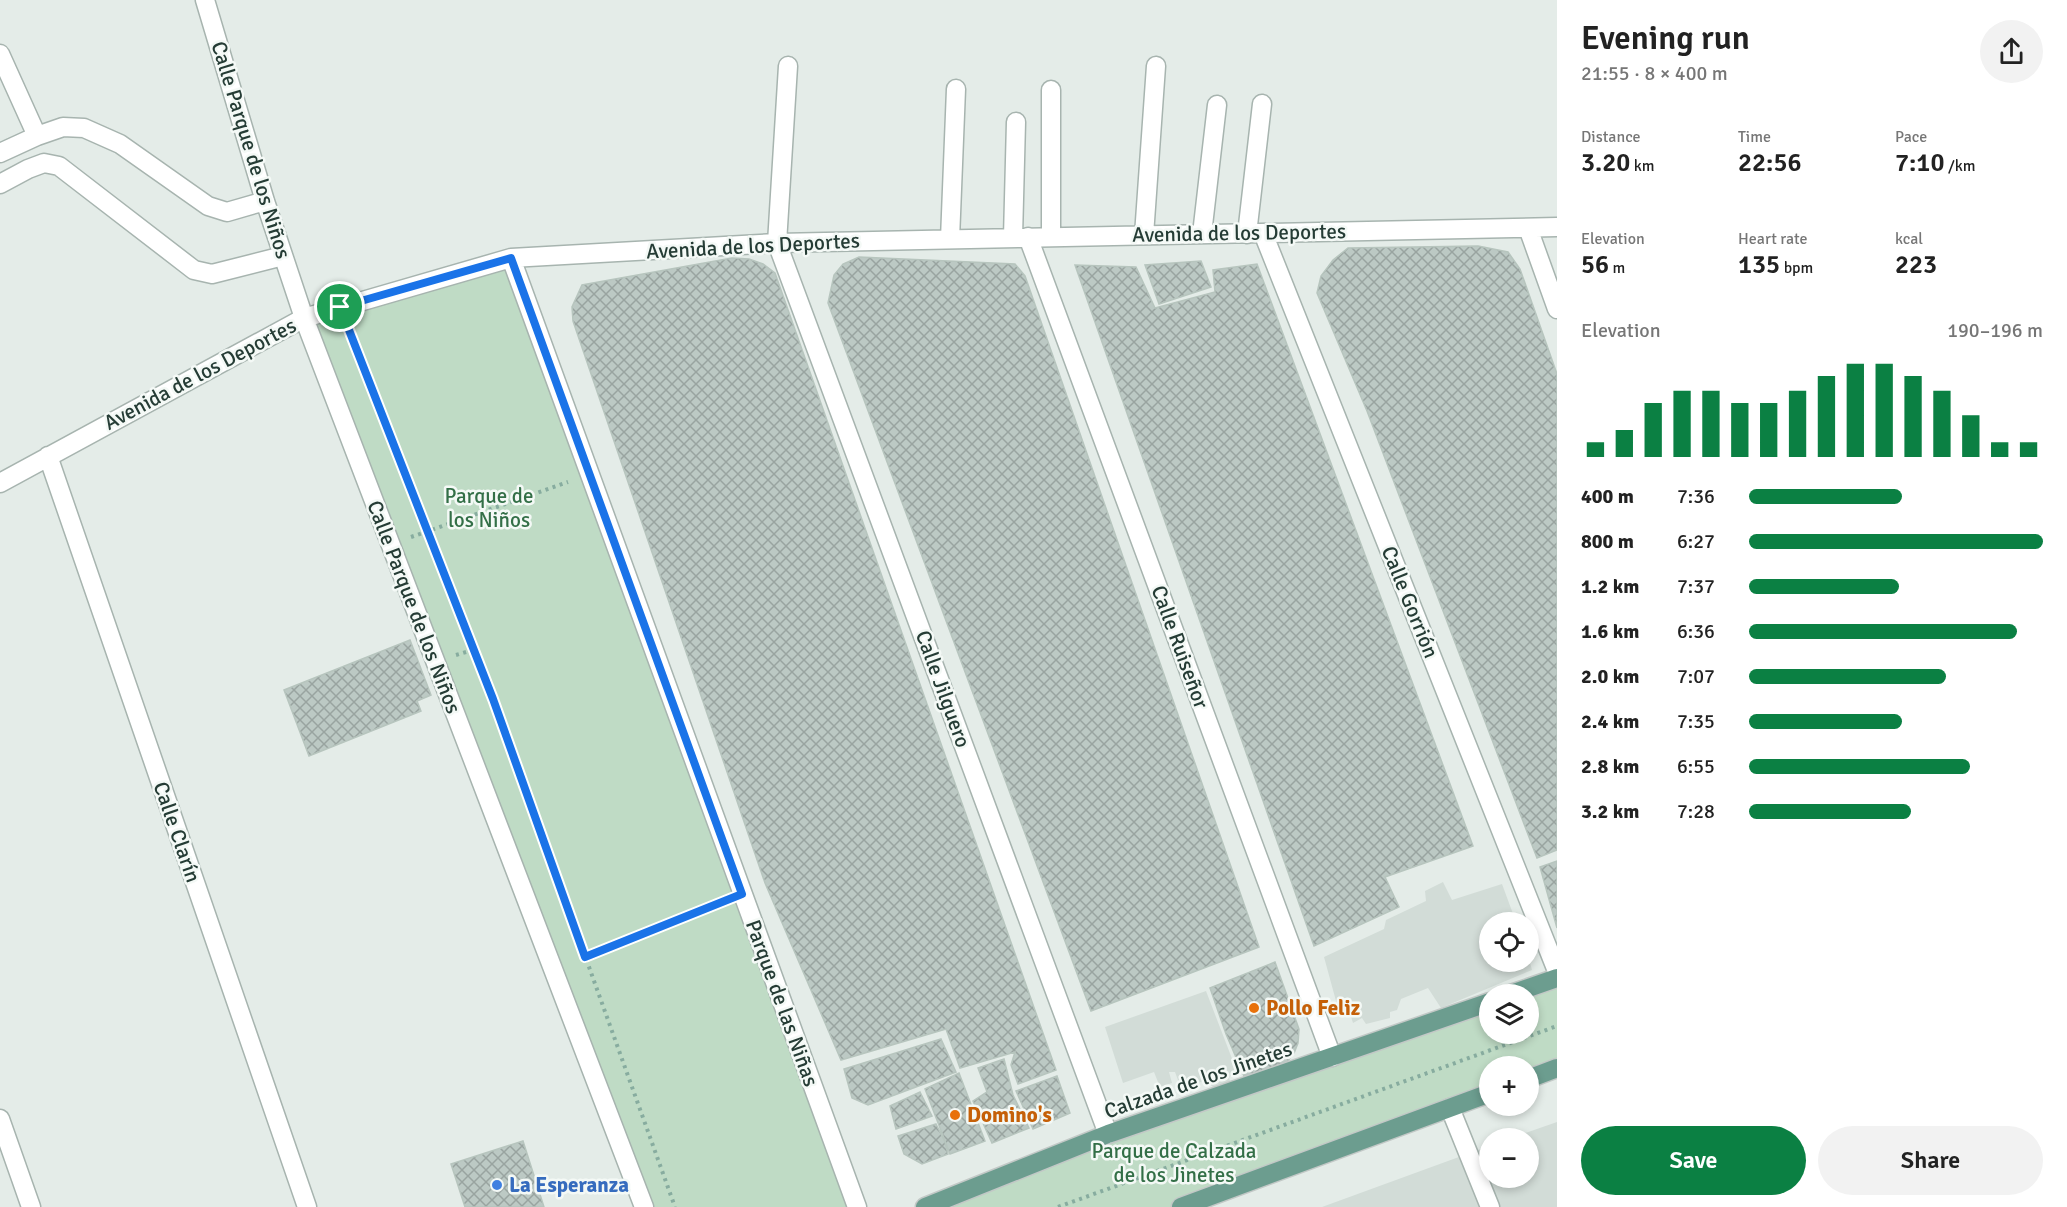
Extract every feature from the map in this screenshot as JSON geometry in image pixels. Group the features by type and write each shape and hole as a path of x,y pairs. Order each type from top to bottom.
{"main road":[{"path":"1539,984 1557,978"},
{"name":"Calzada de los Jinetes","path":"925,1207 1108,1134 1479,1006"},
{"path":"1539,1075 1557,1068"},
{"path":"1181,1207 1479,1097"}],"street":[{"name":"Calle Parque de los Niños","path":"205,0 265,201 304,318 644,1207"},
{"path":"0,54 37,136"},
{"path":"777,243 788,66"},
{"path":"1144,235 1156,66"},
{"path":"950,238 956,89"},
{"path":"1051,90 1051,237"},
{"path":"1255,233 1262,104"},
{"path":"1202,234 1217,105"},
{"path":"1016,122 1021,237"},
{"path":"0,153 63,127 84,128 120,144 208,206 227,212 265,201"},
{"path":"0,184 44,163 59,166 194,270 212,274 283,256"},
{"name":"Avenida de los Deportes","path":"0,483 304,318 511,258 777,243 1557,227"},
{"path":"1528,228 1557,309"},
{"name":"Calle Gorrión","path":"1255,233 1557,971"},
{"name":"Calle Ruiseñor","path":"1021,237 1332,1058"},
{"name":"Calle Jilguero","path":"777,243 1108,1134"},
{"name":"Parque de las Niñas","path":"511,258 857,1207"},
{"name":"Calle Clarín","path":"48,456 307,1207"},
{"path":"1450,1108 1490,1207"},
{"path":"0,1119 31,1207"}],"path":[{"path":"340,307 493,699 675,1207"},
{"path":"391,544 589,474"},
{"path":"585,957 742,894"},
{"path":"1058,1207 1557,1026"}],"shaded area":[{"path":"1443,882 1452,900 1502,884 1512,912 1479,912 1479,972 1527,972 1498,984 1479,984 1479,992 1441,1008 1428,988 1401,999 1397,1010 1390,1012 1390,1018 1366,1024 1362,1018 1353,1023 1348,1007 1339,1012 1324,957 1384,929 1386,920 1426,901 1425,891"},
{"path":"1206,991 1236,1069 1229,1078 1230,1081 1214,1088 1205,1080 1182,1091 1175,1072 1169,1072 1172,1083 1160,1087 1154,1072 1123,1083 1105,1027"},
{"path":"1557,1122 1557,1207 1322,1207 1479,1150 1479,1188 1539,1188 1539,1128"}],"green space":[{"name":"Parque de los Niños","path":"507,267 855,1207 644,1207 308,320"},
{"name":"Parque de Calzada de los Jinetes","path":"1557,985 1557,1067 1539,1074 1539,1056 1479,1056 1479,1096 1175,1207 935,1207 1109,1141 1479,1012 1479,1044 1539,1044 1539,991"}],"building":[{"path":"1478,246 1508,252 1520,269 1557,374 1557,850 1537,858 1367,411 1317,293 1321,276 1333,260 1348,248"},
{"path":"859,257 1015,264 1025,276 1259,947 1091,1011 828,303 834,275 843,264"},
{"path":"732,258 749,259 763,264 775,273 1056,1070 1018,1084 1011,1065 1015,1052 960,1068 946,1029 841,1060 765,883 573,321 572,307 582,285"},
{"path":"1201,261 1211,287 1159,304 1145,265"},
{"path":"1257,264 1473,846 1385,877 1399,907 1314,946 1075,265 1136,267 1155,308 1215,292 1213,270"},
{"path":"410,640 431,695 417,701 421,711 309,756 284,690"},
{"path":"1557,861 1557,928 1540,867"},
{"name":"Pollo Feliz","path":"1275,962 1299,1029 1298,1043 1287,1062 1244,1076 1210,988"},
{"path":"941,1039 956,1072 868,1105 852,1098 844,1069"},
{"path":"1004,1059 1013,1095 1029,1128 992,1143 973,1101 987,1092 978,1068"},
{"name":"Domino's","path":"959,1073 985,1141 950,1154 925,1089"},
{"path":"1057,1076 1070,1113 1033,1129 1016,1091"},
{"path":"920,1092 932,1116 896,1129 890,1106"},
{"path":"936,1124 948,1154 922,1164 904,1154 898,1136"},
{"name":"La Esperanza","path":"523,1141 544,1207 465,1207 451,1164"}],"place":[{"name":"Pollo Feliz","path":"1254,1008"},
{"name":"Domino's","path":"955,1115"},
{"name":"La Esperanza","path":"497,1185"}],"route":[{"path":"511,258 742,894 585,957 493,699 340,307 511,258"}]}
